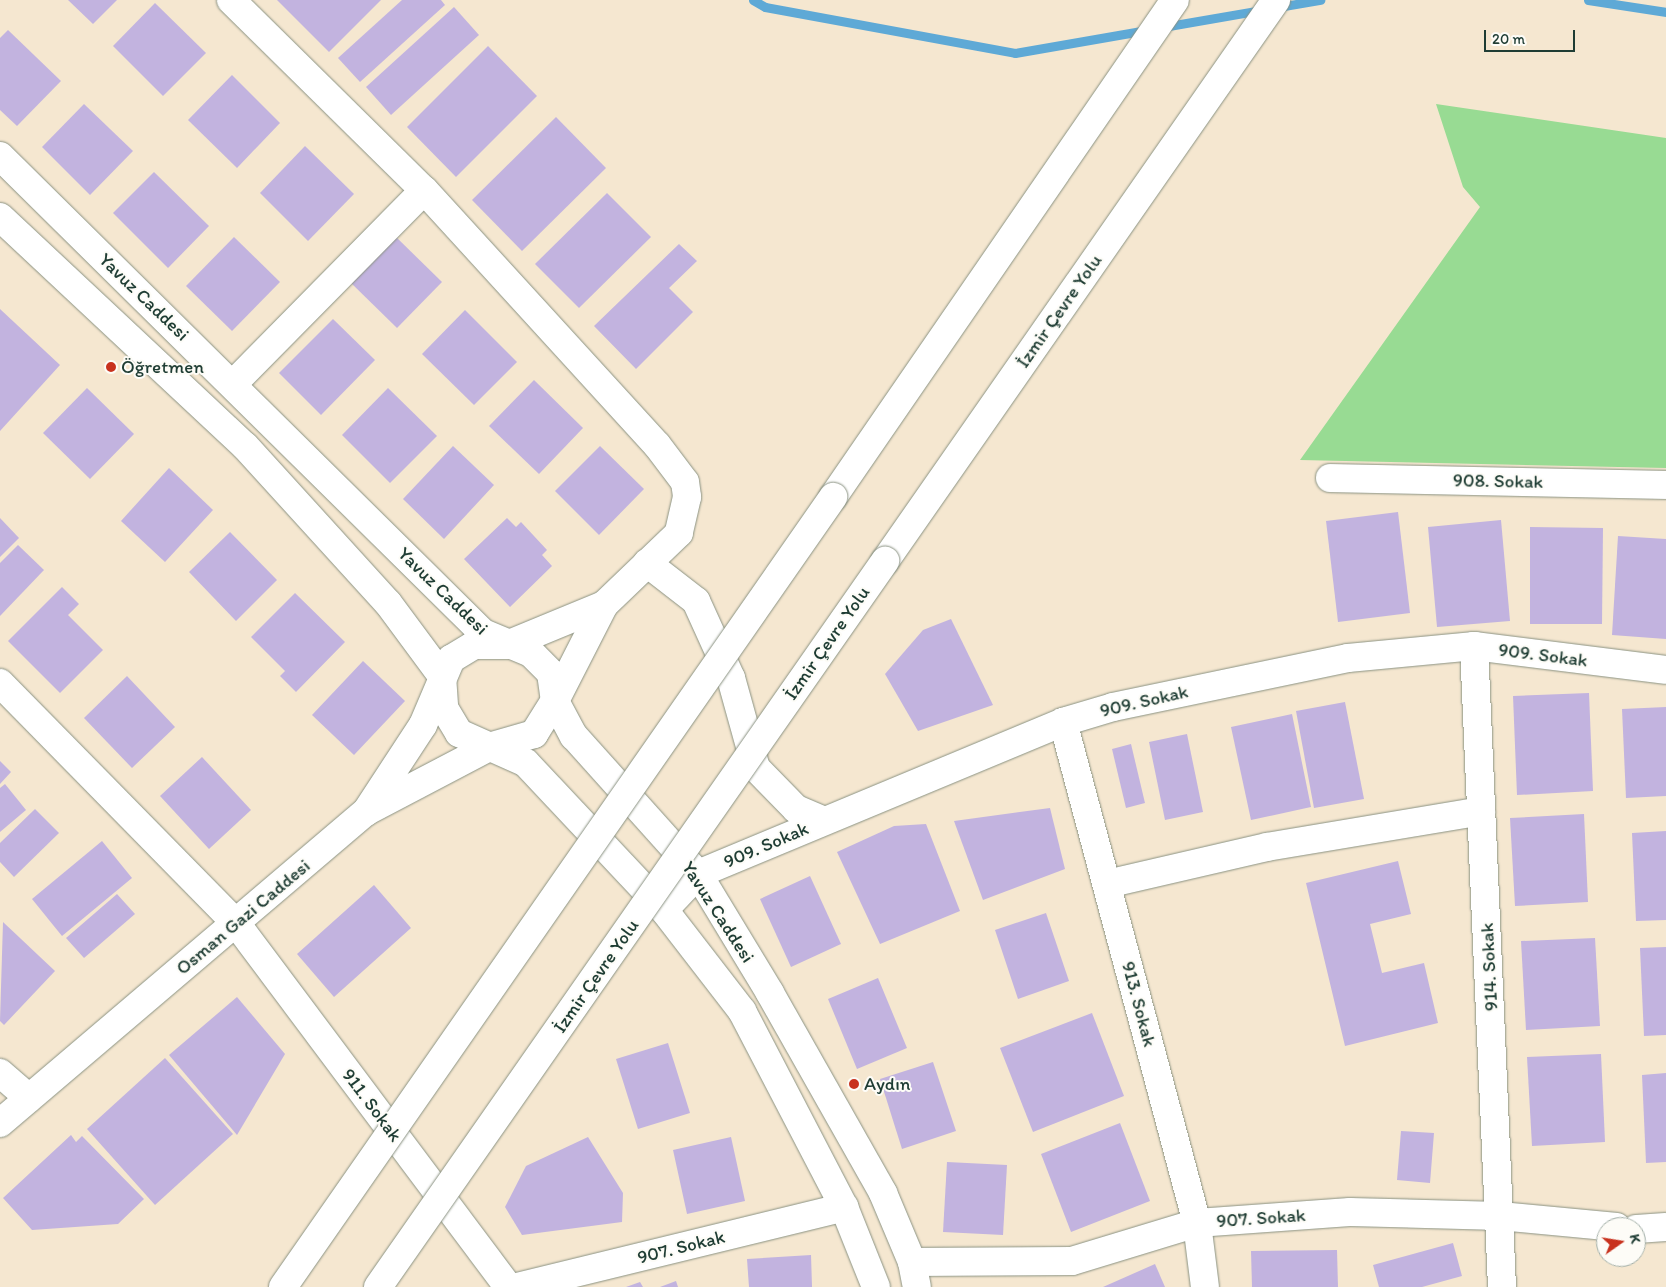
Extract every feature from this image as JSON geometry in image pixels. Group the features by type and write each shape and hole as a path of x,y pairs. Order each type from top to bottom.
{"main road":[{"path":"231,0 424,190 678,470 688,497 679,533 604,605 555,701 534,734 489,747 366,812"},
{"path":"283,1287 833,497 1175,0"},
{"name":"İzmir Çevre Yolu","path":"378,1287 1276,0"},
{"name":"Yavuz Caddesi","path":"0,156 483,633 507,645 532,652 551,672 555,701 574,736 698,874 883,1193 915,1275"},
{"path":"233,384 424,190"},
{"name":"Yavuz Caddesi","path":"0,217 245,446 388,603 442,676 444,708 459,733 526,763 664,910 742,1011 844,1207 876,1287"},
{"name":"908. Sokak","path":"1330,478 1666,485"},
{"path":"647,563 696,601 731,678 756,768 796,809 824,821"},
{"path":"442,676 451,659 474,645 507,645 604,605"},
{"name":"909. Sokak","path":"664,910 698,874 1063,722 1112,707 1348,658 1474,646 1666,670"},
{"name":"914. Sokak","path":"1474,646 1502,1287"},
{"name":"Osman Gazi Caddesi","path":"0,1123 366,812 423,724 442,676"},
{"name":"911. Sokak","path":"0,683 236,923 508,1287"},
{"name":"913. Sokak","path":"1063,722 1197,1223 1205,1287"},
{"path":"1106,884 1267,848 1482,811"},
{"path":"0,1073 29,1098"},
{"name":"907. Sokak","path":"517,1287 844,1207"},
{"name":"907. Sokak","path":"915,1275 1072,1261 1197,1223 1350,1212 1500,1216 1596,1225"},
{"path":"1646,1228 1666,1227"}],"green space":[{"path":"1436,104 1666,138 1666,468 1300,460 1480,207 1463,187"}],"building":[{"path":"68,0 117,0 93,24"},
{"path":"277,0 381,0 329,52"},
{"path":"402,0 441,0 445,5 360,82 338,58"},
{"path":"155,3 206,53 163,96 113,46"},
{"path":"454,7 479,35 391,115 366,87"},
{"path":"8,30 61,81 17,126 0,110 0,38"},
{"path":"488,46 537,96 456,177 407,127"},
{"path":"232,75 280,123 237,168 188,120"},
{"path":"84,104 133,151 90,195 42,147"},
{"path":"556,117 606,168 522,251 472,200"},
{"path":"305,146 354,194 308,241 260,193"},
{"path":"154,172 209,226 168,268 113,213"},
{"path":"607,193 651,237 579,308 535,264"},
{"path":"394,235 442,282 397,328 349,281"},
{"path":"234,237 280,282 232,331 186,286"},
{"path":"679,244 697,261 669,288 693,312 636,369 594,326"},
{"path":"0,309 60,365 0,431"},
{"path":"465,310 517,362 474,405 422,354"},
{"path":"333,319 375,360 321,415 279,373"},
{"path":"534,380 583,428 539,474 489,426"},
{"path":"87,388 134,434 90,479 43,433"},
{"path":"388,388 437,436 390,483 342,435"},
{"path":"453,446 494,485 444,539 403,499"},
{"path":"600,446 644,489 599,535 555,491"},
{"path":"169,468 213,510 165,562 121,521"},
{"path":"1398,512 1410,613 1338,622 1326,521"},
{"path":"0,518 19,538 0,557"},
{"path":"507,518 516,527 521,522 547,550 542,555 552,566 510,607 464,559"},
{"path":"1501,520 1510,621 1437,627 1428,527"},
{"path":"1530,527 1603,528 1602,624 1530,624"},
{"path":"230,532 277,580 236,621 189,572"},
{"path":"1618,536 1666,539 1666,639 1612,635"},
{"path":"18,545 44,570 0,616 0,563"},
{"path":"62,587 79,604 68,615 103,650 60,693 8,641"},
{"path":"295,593 345,642 296,692 280,676 285,671 251,637"},
{"path":"951,619 993,705 918,731 885,674 923,630"},
{"path":"363,661 405,701 354,755 312,715"},
{"path":"127,676 175,727 132,768 84,718"},
{"path":"1589,693 1593,791 1517,795 1513,696"},
{"path":"1345,702 1364,799 1314,808 1296,711"},
{"path":"1666,707 1666,796 1626,798 1622,709"},
{"path":"1292,714 1311,807 1251,820 1231,727"},
{"path":"1187,734 1203,812 1165,820 1149,742"},
{"path":"1131,744 1145,803 1126,808 1112,749"},
{"path":"202,757 251,810 209,849 160,796"},
{"path":"0,761 11,772 0,784"},
{"path":"5,784 26,810 0,832 0,788"},
{"path":"1050,808 1065,869 983,900 954,821"},
{"path":"35,809 59,833 14,877 0,862 0,843"},
{"path":"1584,814 1588,902 1515,906 1510,818"},
{"path":"926,824 960,911 880,944 837,852 894,826"},
{"path":"1666,831 1666,920 1636,921 1632,833"},
{"path":"102,841 132,878 62,936 32,899"},
{"path":"1398,861 1411,914 1370,924 1382,973 1424,963 1438,1023 1345,1046 1306,883"},
{"path":"810,876 841,944 791,967 760,899"},
{"path":"374,885 411,928 334,997 297,954"},
{"path":"117,894 135,914 84,958 66,938"},
{"path":"1046,913 1069,981 1018,999 995,930"},
{"path":"3,922 55,971 4,1025 0,1021"},
{"path":"1595,938 1600,1026 1526,1030 1521,941"},
{"path":"1666,947 1666,1035 1644,1036 1640,948"},
{"path":"878,978 907,1048 857,1069 828,999"},
{"path":"237,997 285,1054 237,1135 169,1055"},
{"path":"1092,1013 1124,1096 1033,1132 1000,1048"},
{"path":"668,1043 690,1113 638,1129 616,1059"},
{"path":"1601,1054 1605,1142 1532,1146 1527,1057"},
{"path":"165,1058 233,1134 155,1205 87,1129"},
{"path":"933,1062 956,1131 902,1149 880,1079"},
{"path":"1666,1073 1666,1162 1646,1163 1642,1075"},
{"path":"1120,1123 1150,1201 1071,1232 1041,1154"},
{"path":"1401,1131 1434,1133 1430,1183 1397,1180"},
{"path":"71,1135 76,1142 82,1136 144,1199 118,1224 32,1230 3,1198"},
{"path":"588,1137 623,1193 622,1222 522,1235 505,1207 526,1166"},
{"path":"731,1137 745,1201 687,1214 673,1150"},
{"path":"947,1162 1007,1165 1003,1235 943,1232"},
{"path":"1453,1243 1462,1276 1422,1287 1379,1287 1373,1265"},
{"path":"1337,1250 1338,1287 1252,1287 1251,1251"},
{"path":"811,1255 812,1287 749,1287 747,1259"},
{"path":"1155,1264 1165,1287 1103,1287"},
{"path":"676,1281 678,1287 660,1287"},
{"path":"640,1282 643,1287 626,1287"}],"waterway":[{"path":"753,0 765,7 1015,53 1147,30"},
{"path":"1278,7 1320,0"},
{"path":"1588,0 1666,12"},
{"path":"1163,27 1261,10"}],"place":[{"name":"Öğretmen","path":"111,367"},
{"name":"Aydın","path":"854,1084"}]}
